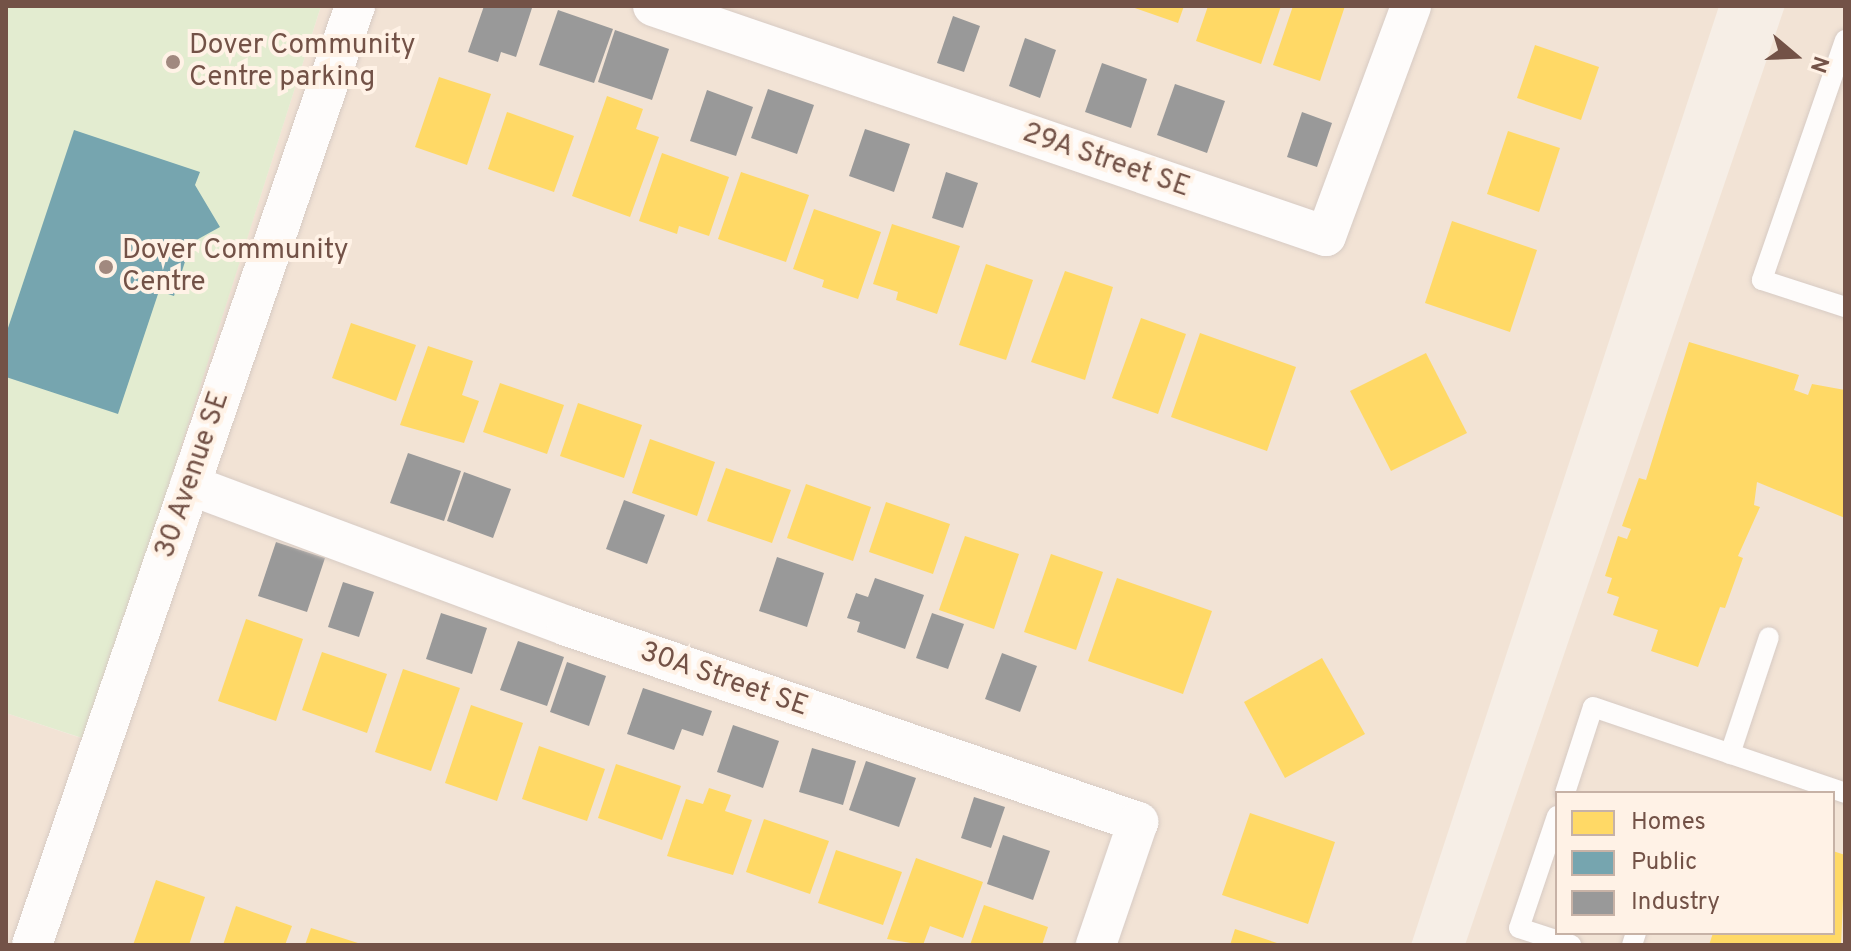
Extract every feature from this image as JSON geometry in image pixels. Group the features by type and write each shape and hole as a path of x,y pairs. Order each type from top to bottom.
{"street":[{"name":"30 Avenue SE","path":"32,945 355,6"},
{"name":"29A Street SE","path":"653,6 1326,236 1411,6"},
{"name":"30A Street SE","path":"190,485 567,626 1138,822 1096,945"}],"lane":[{"path":"1845,40 1762,280 1845,307"},
{"path":"1730,754 1769,637"},
{"path":"1566,791 1593,707 1845,793"},
{"path":"1555,822 1519,928 1571,945"}],"shaded area":[{"path":"321,6 1719,6 1411,945 6,945 6,713 87,740"},
{"path":"1785,6 1845,6 1845,945 1465,945"}],"green space":[{"path":"6,6 321,6 88,740 6,713"}],"building: Homes":[{"path":"1129,6 1184,6 1178,23"},
{"path":"1208,6 1281,6 1261,64 1196,41"},
{"path":"1293,6 1345,6 1320,81 1273,65"},
{"path":"1535,45 1599,67 1581,120 1517,98"},
{"path":"439,77 491,94 467,165 415,147"},
{"path":"607,96 643,109 636,129 659,137 630,217 572,196"},
{"path":"507,112 574,136 554,192 488,169"},
{"path":"1508,131 1560,148 1539,212 1487,194"},
{"path":"662,153 729,177 709,236 679,226 677,234 639,221"},
{"path":"741,172 809,195 786,262 718,239"},
{"path":"814,209 881,232 858,299 822,287 824,280 793,269"},
{"path":"1452,221 1537,250 1510,332 1425,303"},
{"path":"892,224 960,246 937,314 896,300 898,292 873,284"},
{"path":"986,264 1033,280 1006,360 959,345"},
{"path":"1065,271 1113,287 1085,380 1031,362"},
{"path":"1141,318 1186,334 1158,414 1112,398"},
{"path":"351,323 416,345 396,401 332,378"},
{"path":"1200,333 1296,367 1267,451 1171,417"},
{"path":"1689,342 1799,375 1794,390 1808,395 1812,384 1845,390 1845,518 1757,482 1754,505 1760,507 1738,556 1743,558 1725,608 1720,607 1698,667 1651,651 1658,630 1613,615 1619,597 1607,593 1612,578 1605,576 1618,536 1627,539 1631,529 1622,526 1639,478 1646,480"},
{"path":"428,346 473,361 462,395 479,401 464,443 400,425"},
{"path":"1426,353 1467,433 1391,471 1350,391"},
{"path":"500,383 564,405 547,454 483,432"},
{"path":"578,403 642,425 624,478 560,456"},
{"path":"650,439 715,462 697,516 632,493"},
{"path":"726,468 791,490 772,543 707,521"},
{"path":"806,484 871,507 853,561 787,538"},
{"path":"886,502 950,524 933,574 869,552"},
{"path":"965,536 1019,554 994,629 939,610"},
{"path":"1051,554 1103,572 1076,650 1024,632"},
{"path":"1117,578 1212,611 1183,694 1088,661"},
{"path":"246,619 303,639 276,721 218,701"},
{"path":"322,652 387,674 367,733 302,710"},
{"path":"1322,658 1365,734 1285,778 1244,702"},
{"path":"403,669 460,688 431,771 375,752"},
{"path":"471,705 523,723 497,801 445,783"},
{"path":"539,746 605,769 587,821 522,799"},
{"path":"616,764 681,786 662,840 598,818"},
{"path":"709,788 731,795 725,811 752,820 733,875 667,856 686,799 703,804"},
{"path":"1250,813 1335,842 1308,924 1222,895"},
{"path":"764,819 829,841 810,894 746,872"},
{"path":"836,850 902,872 883,925 818,903"},
{"path":"1835,852 1845,855 1841,945 1709,945 1712,935 1835,935"},
{"path":"916,858 983,882 963,938 930,926 923,945 887,939"},
{"path":"156,880 205,897 189,945 133,945"},
{"path":"984,905 1048,927 1042,945 970,945"},
{"path":"236,906 292,926 285,945 223,945"},
{"path":"311,928 361,944 361,945 305,945"},
{"path":"1235,929 1280,944 1280,945 1230,945"}],"building: Public":[{"name":"Dover Community Centre","path":"74,130 200,172 195,185 220,227 191,243 174,296 159,291 118,414 6,377 6,334"}],"building: Industry":[{"path":"484,6 532,8 516,57 501,52 498,62 468,52"},
{"path":"558,10 613,29 594,83 539,65"},
{"path":"953,16 980,26 964,72 937,63"},
{"path":"615,30 669,49 652,100 598,82"},
{"path":"1025,38 1056,50 1040,98 1009,86"},
{"path":"1102,63 1147,79 1131,128 1085,112"},
{"path":"1175,84 1225,101 1207,153 1157,135"},
{"path":"768,89 814,105 797,154 751,138"},
{"path":"707,90 753,107 736,156 690,141"},
{"path":"1302,112 1332,123 1317,167 1287,157"},
{"path":"865,129 910,144 894,192 849,176"},
{"path":"946,172 978,183 963,228 932,218"},
{"path":"408,453 461,471 444,521 390,503"},
{"path":"464,472 511,489 493,538 447,521"},
{"path":"624,500 665,515 647,564 606,549"},
{"path":"276,542 325,558 307,612 258,596"},
{"path":"777,557 824,573 807,627 759,611"},
{"path":"875,578 924,595 905,649 857,632 860,622 847,618 856,593 868,597"},
{"path":"343,582 374,592 359,637 328,627"},
{"path":"441,613 487,628 472,674 426,659"},
{"path":"932,613 964,624 948,669 916,658"},
{"path":"518,641 564,657 547,706 500,690"},
{"path":"1002,653 1037,666 1020,712 985,699"},
{"path":"567,662 606,676 589,726 550,712"},
{"path":"643,688 712,711 703,736 682,729 674,750 627,734"},
{"path":"733,725 779,741 763,788 717,772"},
{"path":"812,748 856,761 843,805 799,792"},
{"path":"866,761 916,778 899,827 849,810"},
{"path":"974,797 1005,807 991,848 961,838"},
{"path":"1003,835 1050,851 1033,900 987,884"}],"place":[{"name":"Dover Community Centre parking","path":"173,62"},
{"name":"Dover Community Centre","path":"106,267"}]}
